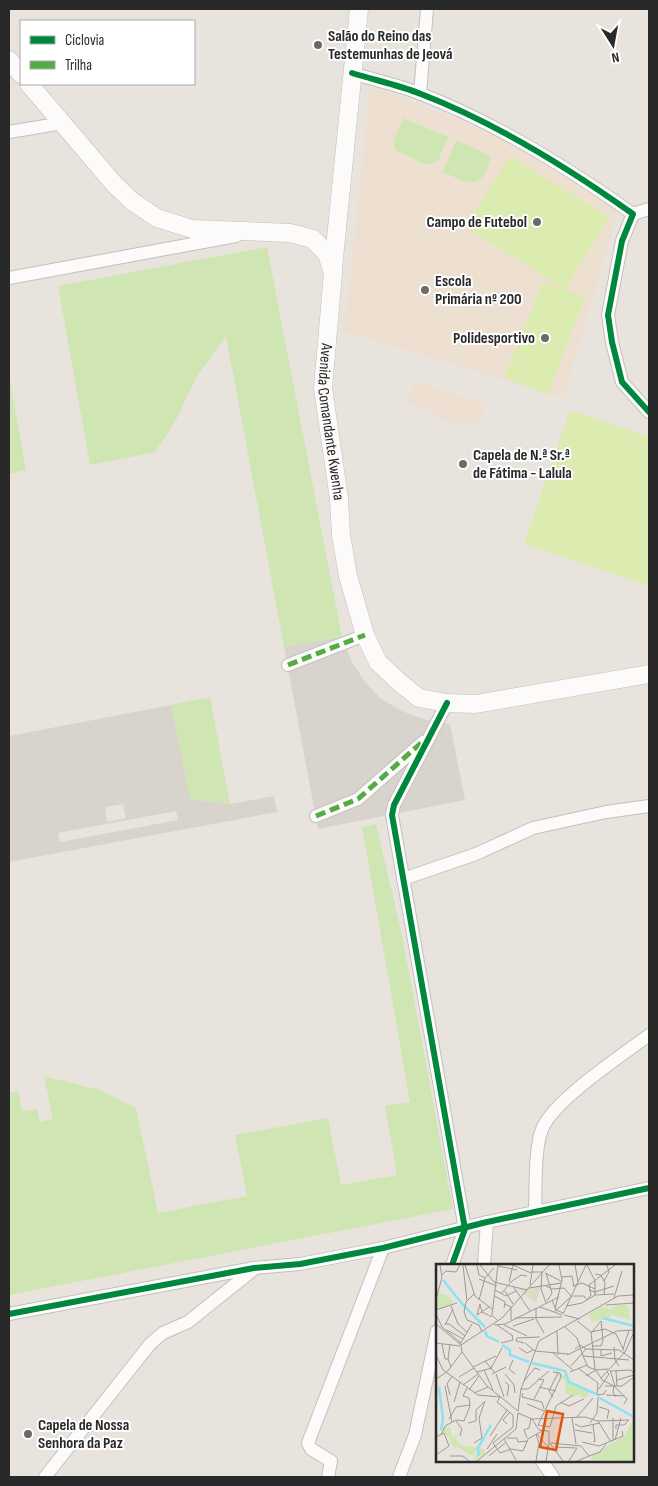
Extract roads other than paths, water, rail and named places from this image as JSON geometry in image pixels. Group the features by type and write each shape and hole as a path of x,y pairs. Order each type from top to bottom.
{"main road":[{"path":"333,273 359,9"},
{"path":"9,60 20,73"},
{"name":"Avenida Comandante Kwenha","path":"30,85 115,184 133,202 157,218 192,229 290,232 313,238 327,254 333,273 323,388 348,576 365,635 378,662 399,682 419,698 447,703 476,704 649,674"}],"street":[{"path":"420,94 428,9"},
{"path":"352,73 420,94 506,133 599,190 632,214"},
{"path":"9,132 63,123"},
{"path":"632,214 649,209"},
{"path":"632,214 622,241 608,315 612,342 622,382 649,412"},
{"path":"9,278 255,232"},
{"path":"288,665 365,635"},
{"path":"447,703 394,805 392,815 465,1229 452,1264"},
{"path":"316,816 358,799 403,761 433,731"},
{"path":"403,879 476,854 533,828 606,812 649,806"},
{"path":"536,1211 539,1141 543,1127 569,1096 649,1035"},
{"path":"9,1314 254,1268 300,1264 383,1248 487,1222 649,1188"},
{"path":"484,1264 487,1222"},
{"path":"328,1477 331,1461 311,1449 308,1443 383,1248"},
{"path":"45,1477 150,1344 163,1333 188,1322 254,1268"},
{"path":"398,1477 415,1435 436,1336"},
{"path":"542,1461 553,1477"}],"place":[{"name":"Salão do Reino das Testemunhas de Jeová","path":"318,45"},
{"name":"Campo de Futebol","path":"537,222"},
{"name":"Escola Primária nº 200","path":"425,290"},
{"name":"Polidesportivo","path":"545,338"},
{"name":"Capela de N.ª Sr.ª de Fátima - Lalula","path":"463,464"},
{"name":"Capela de Nossa Senhora da Paz","path":"28,1434"}]}
